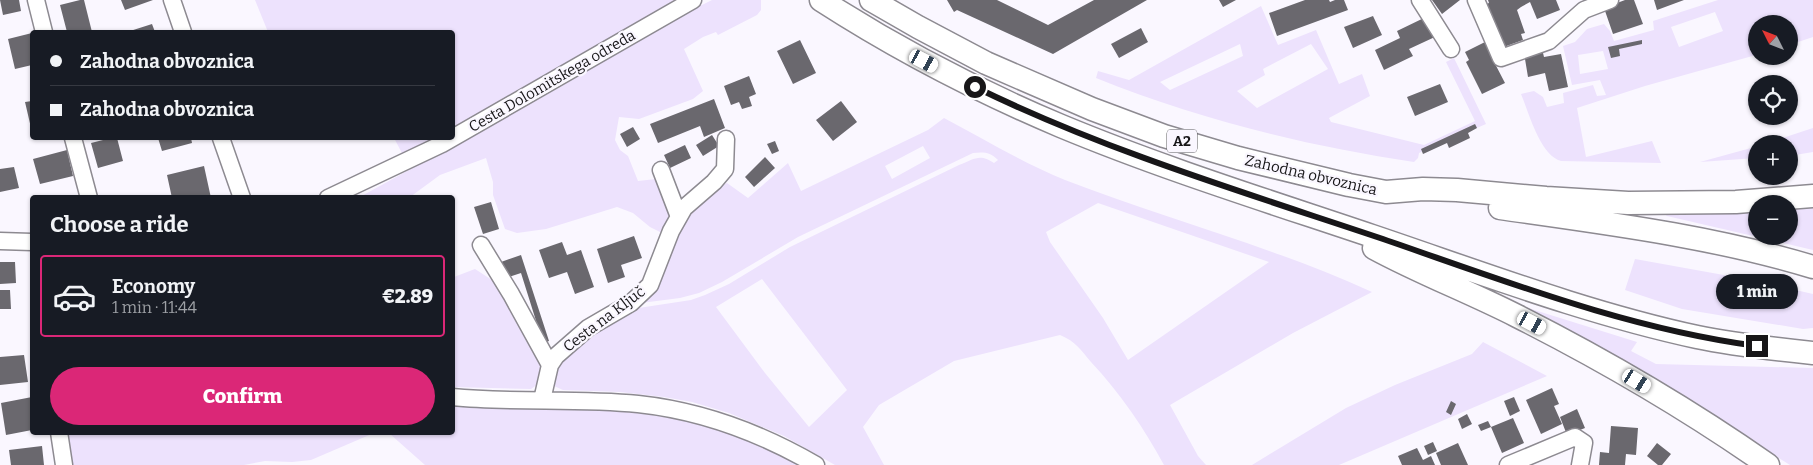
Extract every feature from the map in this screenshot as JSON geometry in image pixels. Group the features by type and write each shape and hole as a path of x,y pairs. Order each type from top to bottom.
{"highway":[{"name":"Zahodna obvoznica","path":"821,0 924,61 1036,115 1134,154 1621,318 1714,340 1813,353"},
{"name":"Zahodna obvoznica","path":"871,0 986,63 1056,95 1128,123 1274,168 1386,192 1423,189 1456,190 1546,198 1692,204 1813,196"},
{"path":"1386,192 1652,231 1724,244 1813,267"},
{"path":"1326,220 1396,260 1486,300 1588,353 1662,396 1768,465"}],"street":[{"path":"36,0 44,30"},
{"path":"172,0 182,30"},
{"name":"Cesta Dolomitskega odreda","path":"455,137 693,0"},
{"path":"1420,0 1451,49"},
{"path":"1476,0 1501,58 1549,41 1584,10 1610,0"},
{"path":"74,140 88,195"},
{"path":"222,140 241,195"},
{"name":"Cesta Dolomitskega odreda","path":"334,195 449,140"},
{"name":"Cesta na Ključ","path":"542,400 550,365 556,356 588,328 632,303 645,291 656,273 671,231 684,208 714,182 724,169 726,140"},
{"path":"660,170 679,217"},
{"path":"0,241 30,244"},
{"path":"481,245 511,294 550,365"},
{"path":"455,397 482,400 542,400 638,404 708,417 778,444 816,465"},
{"path":"59,435 64,465"},
{"path":"1508,465 1575,437 1584,444 1580,465"}],"shaded area":[{"path":"255,0 675,0 455,127 455,30 267,30"},
{"path":"712,0 761,0 761,10 757,15 718,35 716,32 703,37 684,49 703,91 693,99 639,119 619,117 615,140 620,150 628,156 638,181 656,179 673,213 664,234 650,227 633,213 617,207 546,229 517,233 505,229 493,195 493,182 486,158 440,175 413,195 363,195 562,86 662,25"},
{"path":"1718,0 1813,0 1813,37 1798,42 1798,15 1748,15 1748,57 1645,86 1577,108 1586,157 1652,141 1661,163 1561,161 1554,157 1541,142 1521,94 1534,91 1543,97 1547,107 1564,103 1563,93 1593,85 1597,96 1606,95 1600,80 1572,85 1563,46 1575,42 1587,29 1604,24 1610,31 1614,41 1654,30 1653,21","holes":["1715,12 1723,31 1679,47 1671,27","1603,51 1608,69 1580,74 1578,55"]},
{"path":"1261,6 1278,45 1316,30 1339,84 1362,74 1370,96 1329,118 1331,122 1424,145 1475,121 1446,62 1454,58 1486,124 1419,153 1418,158 1414,162 1333,148 1253,129 1174,106 1096,78 1098,71 1129,80","holes":["1240,44 1243,56 1170,90 1160,82","1311,44 1328,69 1257,108 1237,91 1265,75 1263,69"]},
{"path":"944,118 1065,180 1297,261 1372,292 1293,333 1170,405 1198,456 1206,465 1164,465 1122,398 1077,346 1060,335 954,361 879,405 863,427 884,465 835,465 784,436 729,413 692,402 620,392 563,390 554,386 552,380 556,368 570,351 589,335 632,309 691,300 705,295 729,284 790,247 959,165 977,158 985,158 994,163 998,160 987,153 973,153 798,237 722,282 699,293 680,298 641,303 665,252 685,219 711,192 727,183 748,198 788,163 801,191 928,130","holes":["923,146 930,158 892,179 885,166","1098,203 1269,262 1128,360 1103,318 1050,242 1046,232","762,279 847,390 809,427 765,373 716,307"]},
{"path":"1813,128 1813,152 1798,154 1798,135 1792,135"},
{"path":"395,140 432,140 403,155"},
{"path":"1748,149 1748,159 1700,162"},
{"path":"1813,206 1813,250 1792,245 1798,245 1798,207"},
{"path":"1748,211 1748,235 1667,216 1663,213"},
{"path":"1635,259 1757,281 1813,294 1813,328 1803,329 1682,309 1625,290"},
{"path":"475,269 495,282 544,368 538,384 531,389 455,387 455,277"},
{"path":"1522,306 1637,342 1631,351 1656,364 1813,368 1813,465 1790,465 1673,391"},
{"path":"1483,342 1547,376 1339,465 1252,465 1346,408 1395,385 1472,354"},
{"path":"455,406 607,410 664,417 720,430 774,451 799,465 425,465 391,435 455,435"},
{"path":"63,435 369,435 311,460 292,462 265,461 244,465 68,465"}],"building":[{"path":"0,0 19,0 21,11 3,15"},
{"path":"84,0 92,30 66,30 60,5"},
{"path":"121,0 153,0 125,10"},
{"path":"947,0 997,0 1048,25 1094,0 1147,0 1053,54 957,10 954,12"},
{"path":"1219,0 1236,0 1223,7"},
{"path":"1305,0 1329,0 1330,2 1344,0 1348,10 1277,36 1269,13"},
{"path":"1432,0 1460,0 1442,14"},
{"path":"1488,0 1556,0 1560,10 1537,19 1530,2 1521,7 1517,10 1525,33 1521,34 1523,40 1501,48 1484,5 1489,3"},
{"path":"1625,0 1634,0 1643,24 1613,34 1604,8"},
{"path":"1654,0 1684,0 1657,10"},
{"path":"1373,16 1382,35 1353,48 1344,27"},
{"path":"1428,16 1437,36 1409,49 1413,56 1384,70 1375,50 1400,38 1397,31"},
{"path":"152,24 154,30 133,30"},
{"path":"1141,28 1148,42 1119,58 1111,44"},
{"path":"30,34 30,65 15,69 8,39"},
{"path":"800,40 816,73 793,84 777,51"},
{"path":"1642,40 1642,44 1619,49 1620,56 1611,58 1608,47"},
{"path":"1487,41 1492,58 1505,83 1482,94 1466,62 1469,60 1465,52"},
{"path":"1542,49 1544,57 1561,54 1568,87 1549,91 1545,73 1528,77 1524,53"},
{"path":"749,76 756,94 749,97 752,106 742,109 739,102 731,105 724,86"},
{"path":"1440,84 1448,102 1415,116 1407,97"},
{"path":"714,99 725,128 704,137 700,126 658,143 650,124"},
{"path":"30,101 30,123 25,102"},
{"path":"841,101 857,122 833,141 816,120"},
{"path":"1475,124 1477,128 1468,133 1470,138 1449,148 1447,143 1423,154 1421,149"},
{"path":"633,127 640,139 627,147 620,134"},
{"path":"712,135 719,146 703,156 696,145"},
{"path":"103,140 118,140 123,161 98,168 91,143"},
{"path":"159,140 191,140 192,143 162,151"},
{"path":"775,141 779,151 772,154 767,144"},
{"path":"685,145 691,158 670,168 664,155"},
{"path":"67,150 73,176 40,184 33,159"},
{"path":"765,157 775,168 754,187 745,177"},
{"path":"204,166 210,195 171,195 167,175"},
{"path":"14,167 19,188 0,192 0,169"},
{"path":"491,202 499,229 483,234 474,207"},
{"path":"634,236 642,258 621,265 625,277 608,283 597,249"},
{"path":"562,242 567,255 581,250 594,287 575,294 567,272 549,278 539,250"},
{"path":"521,255 549,341 543,343 521,273 506,278 501,262"},
{"path":"0,262 15,262 16,283 0,284"},
{"path":"0,290 10,290 11,309 0,309"},
{"path":"24,355 28,382 0,385 0,357"},
{"path":"1552,388 1559,404 1554,406 1562,424 1541,434 1526,400"},
{"path":"30,397 30,430 6,435 1,403"},
{"path":"1514,397 1520,411 1510,416 1504,401"},
{"path":"1451,401 1456,404 1451,415 1446,412"},
{"path":"1577,409 1585,428 1567,435 1560,417"},
{"path":"1467,414 1472,424 1462,429 1458,419"},
{"path":"1513,418 1524,443 1502,453 1491,427"},
{"path":"1488,421 1491,427 1481,431 1478,425"},
{"path":"1611,426 1638,428 1636,455 1626,454 1625,465 1599,465 1600,452 1609,453"},
{"path":"1433,442 1437,451 1428,455 1424,446"},
{"path":"1458,443 1468,465 1441,465 1436,453"},
{"path":"1657,443 1671,454 1662,465 1658,465 1647,456"},
{"path":"42,446 44,465 11,465 9,450"},
{"path":"1417,448 1423,460 1431,456 1435,465 1402,465 1398,456"}],"route":[{"path":"975,87 1027,111 1134,154 1548,295 1659,328 1699,337 1757,346"}]}
